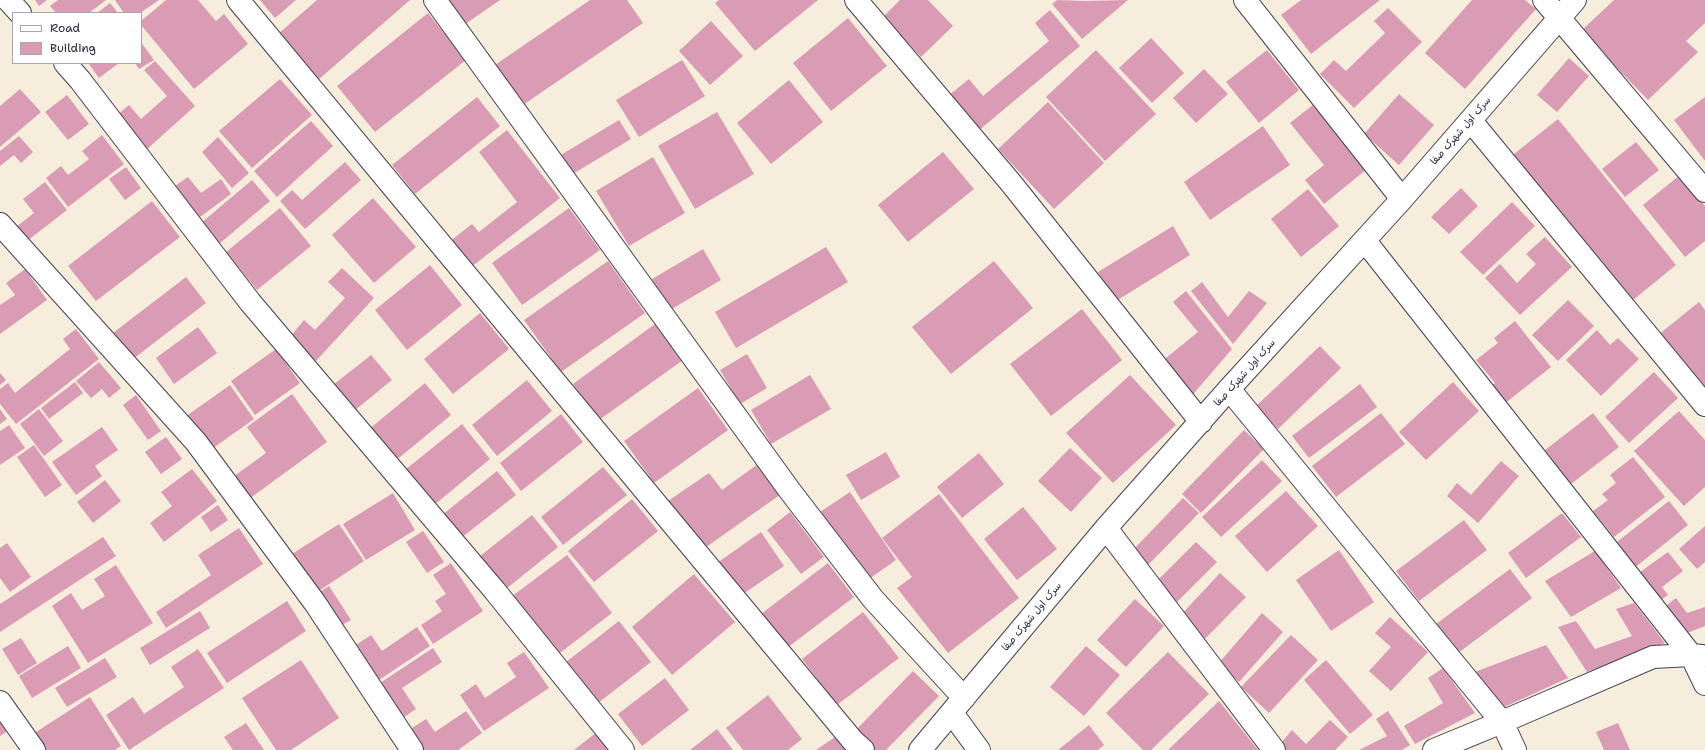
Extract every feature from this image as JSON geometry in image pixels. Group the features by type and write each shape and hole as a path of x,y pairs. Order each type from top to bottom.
{"street":[{"path":"8,0 19,12"},
{"path":"238,0 848,735 863,750"},
{"path":"435,0 790,491 873,599 958,705 979,750"},
{"path":"856,0 1011,183 1201,422"},
{"path":"1245,0 1402,199"},
{"path":"1544,0 1705,191"},
{"name":"سرک اول شهرک صفا","path":"920,750 1106,528 1229,389 1365,241 1575,0"},
{"path":"66,64 80,80 250,302 495,591 623,750"},
{"path":"1471,121 1705,405"},
{"path":"0,224 196,442 315,603 412,750"},
{"path":"1365,241 1698,656 1705,684"},
{"path":"1229,389 1502,722 1516,750"},
{"path":"1106,528 1274,750"},
{"path":"1434,750 1653,657 1698,656"},
{"path":"0,702 34,750"}],"building":[{"path":"35,0 47,0 39,6"},
{"path":"58,0 106,0 90,12 55,12 50,6"},
{"path":"115,0 159,0 141,12 123,12"},
{"path":"166,0 198,0 216,21 224,14 248,44 194,89 142,26 142,20"},
{"path":"260,0 296,0 275,18"},
{"path":"317,0 410,0 318,80 278,34"},
{"path":"443,0 500,0 461,27"},
{"path":"590,0 627,0 643,23 520,107 492,67"},
{"path":"719,0 818,0 755,51 715,3"},
{"path":"900,0 928,0 953,26 921,57 883,17"},
{"path":"1057,0 1128,0 1082,39 1052,4"},
{"path":"1301,0 1380,0 1311,54 1281,15"},
{"path":"1472,0 1525,0 1536,9 1465,89 1425,53"},
{"path":"1614,0 1705,0 1705,23 1686,41 1698,52 1648,100 1581,31"},
{"path":"110,3 117,12 98,12"},
{"path":"1388,8 1422,42 1354,108 1320,74 1334,60 1346,71 1385,33 1374,21"},
{"path":"1050,10 1080,46 978,131 948,96 969,79 983,96 1049,41 1035,23"},
{"path":"428,13 466,60 375,132 337,86"},
{"path":"848,18 887,66 831,111 793,63"},
{"path":"711,21 743,56 710,85 679,51"},
{"path":"1151,38 1184,73 1152,103 1119,68"},
{"path":"142,43 154,60 139,69 136,64 142,64"},
{"path":"1096,50 1156,114 1105,161 1046,97"},
{"path":"1267,50 1299,90 1259,123 1226,82"},
{"path":"1569,58 1589,76 1557,112 1537,95"},
{"path":"682,60 705,96 639,137 616,100"},
{"path":"155,61 195,106 145,151 115,117 129,105 141,119 167,96 144,70"},
{"path":"89,64 118,64 99,78"},
{"path":"1204,69 1228,94 1196,123 1173,98"},
{"path":"280,79 312,115 252,168 219,131"},
{"path":"789,80 823,122 771,164 737,123"},
{"path":"20,89 41,112 0,147 0,106"},
{"path":"1399,94 1434,125 1399,165 1364,134"},
{"path":"67,95 89,124 68,140 45,112"},
{"path":"477,97 500,126 415,194 392,165"},
{"path":"1705,97 1705,161 1674,120"},
{"path":"1048,102 1104,163 1054,209 998,149"},
{"path":"1314,104 1367,169 1324,204 1305,180 1324,165 1290,123"},
{"path":"717,112 754,174 695,209 658,146"},
{"path":"1558,119 1676,265 1627,305 1509,158"},
{"path":"619,120 631,139 571,175 559,156"},
{"path":"311,121 333,146 277,197 254,171"},
{"path":"1263,126 1290,165 1210,220 1184,182"},
{"path":"507,130 560,198 470,268 449,242 472,224 479,232 517,202 479,152"},
{"path":"102,135 124,164 68,207 46,178 61,166 68,175 89,159 82,151"},
{"path":"19,136 33,152 21,163 14,155 0,166 0,151"},
{"path":"218,137 249,173 232,188 202,152"},
{"path":"1636,142 1659,170 1625,197 1602,169"},
{"path":"943,152 974,189 908,242 878,205"},
{"path":"653,157 685,213 629,246 596,191"},
{"path":"345,162 361,180 305,229 280,201 292,190 302,200"},
{"path":"126,167 141,188 125,200 109,179"},
{"path":"1680,175 1705,206 1705,241 1685,257 1643,205"},
{"path":"188,177 201,193 221,179 231,194 196,220 172,188"},
{"path":"252,180 270,201 219,244 201,223"},
{"path":"45,182 67,210 27,241 16,227 34,213 23,199"},
{"path":"1461,188 1478,206 1449,234 1431,217"},
{"path":"1308,189 1339,226 1301,257 1271,219"},
{"path":"373,198 416,247 374,283 332,235"},
{"path":"152,201 180,237 96,301 68,266"},
{"path":"1512,202 1535,226 1483,275 1460,252"},
{"path":"280,208 311,246 257,290 226,252"},
{"path":"569,208 600,250 522,305 492,263"},
{"path":"1173,226 1190,255 1116,301 1098,272"},
{"path":"1545,237 1572,267 1520,315 1485,278 1500,264 1517,283 1536,264 1526,254"},
{"path":"826,247 848,282 736,348 715,312"},
{"path":"703,249 721,280 670,310 652,279"},
{"path":"608,261 645,313 561,372 524,320"},
{"path":"994,261 1033,308 951,374 912,327"},
{"path":"430,265 462,305 407,350 375,310"},
{"path":"342,268 374,298 316,361 290,337 304,320 315,330 345,298 328,282"},
{"path":"25,269 47,300 0,334 0,305 15,295 6,283"},
{"path":"186,277 206,303 133,359 113,333"},
{"path":"1202,282 1228,317 1249,291 1267,303 1233,344 1191,291"},
{"path":"1186,291 1232,349 1189,399 1161,362 1198,332 1173,302"},
{"path":"1568,300 1594,326 1558,361 1532,335"},
{"path":"1699,302 1705,310 1705,386 1702,389 1658,335"},
{"path":"1082,309 1122,360 1051,416 1010,364"},
{"path":"480,313 509,349 453,394 424,359"},
{"path":"659,321 686,358 599,420 573,384"},
{"path":"1515,321 1551,367 1504,404 1490,387 1495,383 1476,360 1498,343 1494,338"},
{"path":"198,327 217,353 174,384 156,358"},
{"path":"76,329 99,359 16,424 0,404 0,389 8,383 15,393 70,349 63,339"},
{"path":"1597,330 1610,345 1618,338 1639,359 1601,396 1566,360"},
{"path":"1320,346 1341,368 1278,429 1256,406"},
{"path":"276,349 300,383 255,415 231,381"},
{"path":"747,354 767,388 740,404 720,370"},
{"path":"371,355 392,380 354,411 333,385"},
{"path":"99,362 121,388 109,398 102,389 91,398 76,381"},
{"path":"1654,372 1678,398 1629,443 1605,417"},
{"path":"0,373 6,380 0,385"},
{"path":"810,375 831,409 771,444 751,410"},
{"path":"1130,375 1176,425 1113,483 1066,433"},
{"path":"527,380 552,411 497,456 472,425"},
{"path":"75,382 83,393 49,419 41,408"},
{"path":"1453,382 1479,411 1426,460 1399,432"},
{"path":"425,383 451,415 394,462 368,430"},
{"path":"1360,384 1377,407 1309,458 1292,436"},
{"path":"230,385 254,419 209,451 185,417"},
{"path":"698,388 728,430 654,483 624,441"},
{"path":"292,394 327,442 249,499 233,477 266,453 247,427"},
{"path":"136,395 161,431 148,440 123,405"},
{"path":"0,409 7,419 0,424"},
{"path":"39,409 63,441 44,456 20,424"},
{"path":"1679,411 1705,440 1705,487 1684,506 1634,451"},
{"path":"1381,413 1405,444 1336,497 1312,466"},
{"path":"1593,413 1619,447 1571,484 1545,450"},
{"path":"561,414 583,442 521,491 500,463"},
{"path":"462,424 490,459 434,505 405,470"},
{"path":"9,425 25,448 0,465 0,431"},
{"path":"102,427 118,450 95,466 102,476 76,495 52,462"},
{"path":"1244,430 1264,449 1201,513 1182,494"},
{"path":"166,437 182,459 161,474 145,452"},
{"path":"34,445 62,485 45,497 17,457"},
{"path":"1070,448 1102,478 1071,512 1038,481"},
{"path":"886,452 900,477 861,500 846,475"},
{"path":"979,453 1004,484 962,518 937,487"},
{"path":"1633,457 1665,497 1614,537 1593,511 1608,500 1602,494 1616,483 1610,475"},
{"path":"1262,460 1282,481 1221,537 1202,517"},
{"path":"762,461 784,492 702,550 668,501 709,473 722,490"},
{"path":"1501,461 1519,476 1478,523 1447,496 1457,483 1471,495"},
{"path":"603,467 627,495 563,545 541,517"},
{"path":"192,469 217,501 164,542 150,523 172,506 161,492"},
{"path":"497,471 516,495 461,538 442,515"},
{"path":"105,480 121,501 93,523 77,502"},
{"path":"1286,491 1318,526 1267,572 1235,536"},
{"path":"850,492 896,560 866,581 820,512"},
{"path":"393,493 415,530 366,560 343,524"},
{"path":"939,494 1019,598 948,653 897,588 912,577 882,538"},
{"path":"1183,498 1199,513 1146,567 1130,553"},
{"path":"632,499 658,531 594,582 568,551"},
{"path":"1669,501 1688,525 1633,569 1613,545"},
{"path":"218,505 228,520 211,532 201,517"},
{"path":"1023,507 1057,549 1017,580 984,539"},
{"path":"790,512 824,557 801,574 767,530"},
{"path":"1562,513 1581,537 1526,578 1508,553"},
{"path":"532,515 558,547 501,593 475,560"},
{"path":"1464,520 1487,550 1419,601 1396,571"},
{"path":"339,524 364,561 317,592 292,554"},
{"path":"1705,526 1705,562 1697,569 1679,549"},
{"path":"239,528 263,564 166,628 156,612 211,575 198,555"},
{"path":"423,531 444,562 427,573 406,542"},
{"path":"761,532 784,566 740,596 717,563"},
{"path":"103,537 116,556 0,632 0,604"},
{"path":"1196,542 1217,562 1177,602 1156,582"},
{"path":"7,543 31,577 10,592 0,578 0,548"},
{"path":"1339,550 1374,602 1331,631 1296,580"},
{"path":"1595,551 1621,588 1571,617 1545,581"},
{"path":"1668,552 1683,571 1662,587 1668,595 1657,603 1636,575"},
{"path":"567,555 612,613 556,656 511,597"},
{"path":"451,563 483,611 433,644 421,625 442,611 435,601 446,594 433,575"},
{"path":"828,563 854,597 787,648 761,614"},
{"path":"116,565 153,623 88,663 52,606 71,593 82,610 105,596 94,579"},
{"path":"1510,569 1532,598 1458,653 1436,624"},
{"path":"1220,573 1246,597 1204,640 1179,617"},
{"path":"694,574 735,622 672,675 632,627"},
{"path":"329,586 351,620 340,626 318,593"},
{"path":"1676,598 1687,613 1705,607 1705,626 1682,635 1662,609"},
{"path":"1135,599 1164,626 1126,667 1097,640"},
{"path":"287,601 306,631 227,683 207,653"},
{"path":"1634,603 1665,643 1587,672 1558,627 1576,621 1595,649 1632,636 1616,609"},
{"path":"200,611 210,628 150,665 140,648"},
{"path":"863,612 899,658 837,705 802,659"},
{"path":"1262,613 1283,632 1239,682 1218,664"},
{"path":"1390,617 1428,652 1391,691 1369,671 1391,647 1375,633"},
{"path":"619,621 651,662 598,703 566,662"},
{"path":"417,627 430,646 379,680 356,645 371,635 382,651"},
{"path":"1291,635 1318,660 1269,713 1241,687"},
{"path":"21,638 37,663 18,675 2,649"},
{"path":"1546,645 1568,678 1500,709 1472,673"},
{"path":"68,646 81,668 32,698 19,676"},
{"path":"1086,646 1120,675 1084,716 1050,687"},
{"path":"433,648 442,662 402,688 416,709 403,718 380,683"},
{"path":"198,649 224,688 129,750 106,715 133,697 144,714 184,687 171,667"},
{"path":"524,652 549,688 484,731 460,695 476,684 485,698 516,677 507,663"},
{"path":"1168,652 1209,694 1151,750 1143,750 1106,713"},
{"path":"105,658 117,677 67,707 55,688"},
{"path":"301,660 339,718 291,750 276,750 242,698"},
{"path":"1326,660 1373,715 1350,734 1304,680"},
{"path":"1443,668 1475,713 1415,744 1404,726 1443,703 1428,678"},
{"path":"913,671 939,696 886,750 875,750 855,731"},
{"path":"665,678 689,710 642,746 618,714"},
{"path":"768,695 802,739 788,750 743,750 726,728"},
{"path":"90,697 121,746 115,750 44,750 33,734"},
{"path":"1219,701 1258,750 1168,750"},
{"path":"0,703 15,726 0,736"},
{"path":"466,711 482,733 458,750 423,750 409,730 426,719 435,732"},
{"path":"1388,711 1410,745 1402,750 1359,750 1387,736 1376,719"},
{"path":"1330,720 1348,737 1335,750 1286,750 1281,743 1292,730 1306,744"},
{"path":"246,723 264,750 233,750 224,737"},
{"path":"1618,723 1630,750 1604,750 1596,732"},
{"path":"1089,725 1104,745 1098,750 1058,750"},
{"path":"717,729 733,750 690,750"},
{"path":"597,732 611,750 574,750"},
{"path":"838,735 849,750 816,750"}]}
